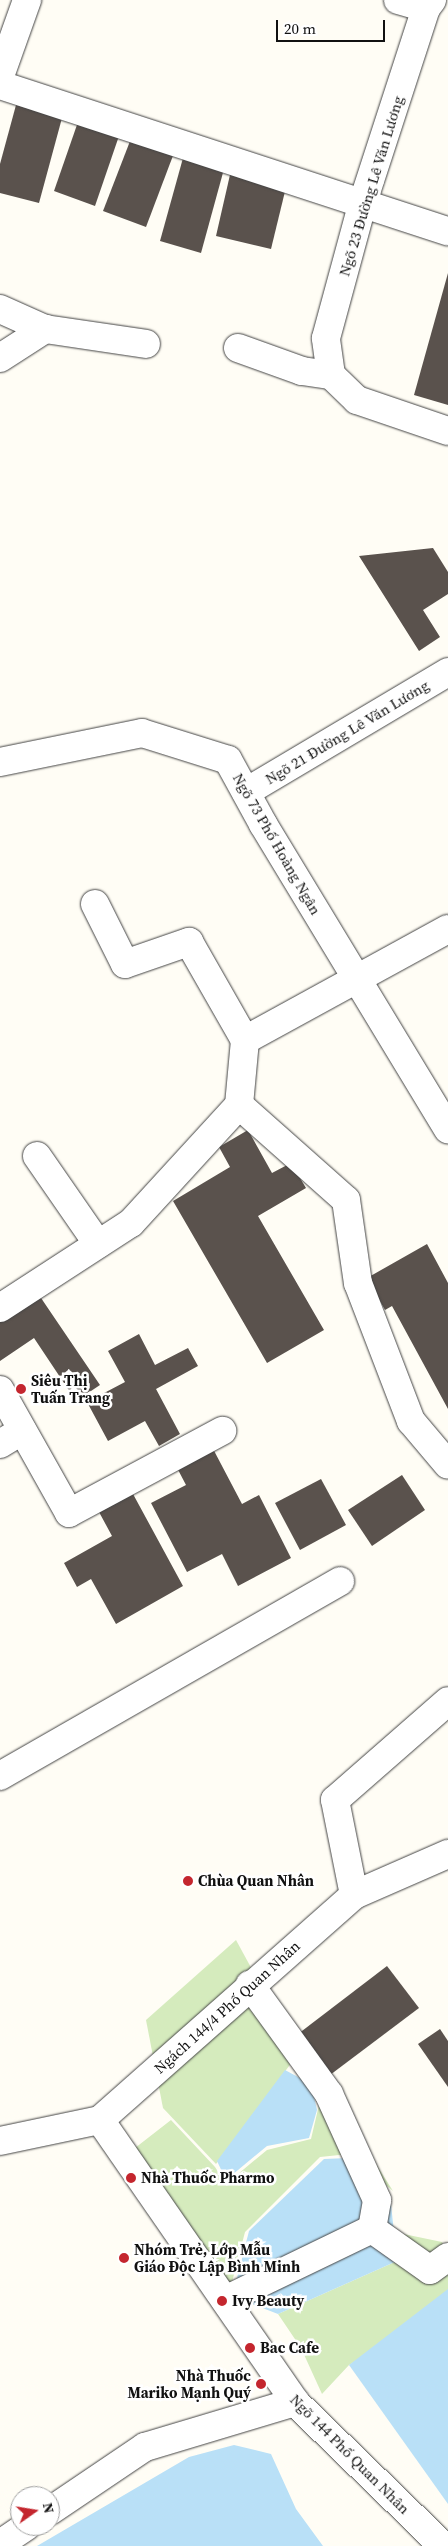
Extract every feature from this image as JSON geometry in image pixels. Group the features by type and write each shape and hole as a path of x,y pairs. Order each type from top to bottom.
{"street":[{"path":"0,76 27,0"},
{"path":"398,0 429,4"},
{"name":"Ngõ 23 Đường Lê Văn Lương","path":"331,375 326,338 363,202 429,4"},
{"path":"0,85 448,231"},
{"path":"0,309 45,329 146,344"},
{"path":"0,358 45,329"},
{"path":"238,348 302,371 331,375 357,400 448,432"},
{"name":"Ngõ 21 Đường Lê Văn Lương","path":"246,792 448,672"},
{"name":"Ngõ 73 Phố Hoàng Ngân","path":"0,762 142,733 228,760 358,981 448,1129"},
{"path":"0,1308 131,1223 239,1105 245,1040 189,942 125,964 95,904"},
{"path":"245,1040 358,981 448,929"},
{"path":"239,1105 346,1200 358,1283 404,1403 411,1421 448,1465"},
{"path":"37,1156 98,1244"},
{"path":"0,1390 11,1438 69,1513 222,1431"},
{"path":"0,1776 340,1581"},
{"path":"354,1895 335,1800 448,1701"},
{"name":"Ngách 144/4 Phố Quan Nhân","path":"100,2120 250,1985 354,1895 448,1854"},
{"path":"250,1985 328,2094 377,2200 372,2229"},
{"path":"0,2141 100,2120"},
{"name":"Ngõ 144 Phố Quan Nhân","path":"100,2120 295,2402 443,2546"},
{"path":"372,2229 430,2270 448,2257"},
{"path":"225,2300 372,2229"},
{"path":"60,2504 145,2447 295,2402"},
{"path":"0,2544 12,2536"}],"green space":[{"path":"236,1940 298,2054 216,2164 163,2108 146,2020"},
{"path":"319,2105 359,2137 393,2191 349,2154 320,2157 245,2232 231,2286 126,2155 171,2120 215,2167 226,2184 267,2150 311,2139"},
{"path":"394,2232 442,2242 448,2253 448,2306 349,2365 322,2394 301,2348 278,2314 397,2261"}],"water":[{"path":"285,2070 311,2084 317,2110 309,2138 267,2146 226,2180 217,2161"},
{"path":"348,2158 390,2195 397,2261 278,2314 242,2300 236,2282 249,2231 324,2159"},
{"path":"448,2289 448,2504 349,2365"},
{"path":"234,2445 271,2454 296,2509 323,2546 37,2546 54,2536 60,2536 60,2533 189,2457"}],"building":[{"path":"16,105 62,118 39,203 0,193 0,164"},
{"path":"79,119 120,133 95,206 54,191"},
{"path":"132,136 174,153 146,227 103,211"},
{"path":"183,158 224,169 201,253 160,241"},
{"path":"232,166 288,179 271,249 216,236"},
{"path":"448,273 448,405 414,395"},
{"path":"433,548 448,572 448,594 423,610 440,637 419,651 359,556"},
{"path":"248,1130 272,1173 291,1163 306,1188 258,1216 324,1330 267,1363 173,1201 230,1167 219,1147"},
{"path":"427,1244 448,1283 448,1409 392,1306 385,1310 367,1278"},
{"path":"39,1295 100,1385 76,1401 34,1338 0,1361 0,1322"},
{"path":"139,1334 155,1365 188,1348 198,1366 156,1389 180,1434 159,1446 145,1421 108,1441 87,1402 125,1382 108,1351"},
{"path":"211,1445 242,1504 259,1495 291,1558 238,1586 222,1554 187,1572 151,1503 186,1485 175,1464"},
{"path":"402,1475 425,1510 372,1546 348,1510"},
{"path":"321,1479 346,1525 300,1550 275,1503"},
{"path":"133,1494 183,1586 116,1624 91,1579 77,1587 64,1563 112,1536 99,1512"},
{"path":"387,1966 419,2008 330,2075 298,2034"},
{"path":"440,2029 448,2041 448,2087 418,2044"}],"place":[{"name":"Siêu Thị Tuấn Trang","path":"21,1389"},
{"name":"Chùa Quan Nhân","path":"188,1881"},
{"name":"Nhà Thuốc Pharmo","path":"131,2178"},
{"name":"Nhóm Trẻ, Lớp Mẫu Giáo Độc Lập Bình Minh","path":"124,2258"},
{"name":"Ivy Beauty","path":"222,2301"},
{"name":"Bac Cafe","path":"250,2348"},
{"name":"Nhà Thuốc Mariko Mạnh Quý","path":"261,2384"}]}
